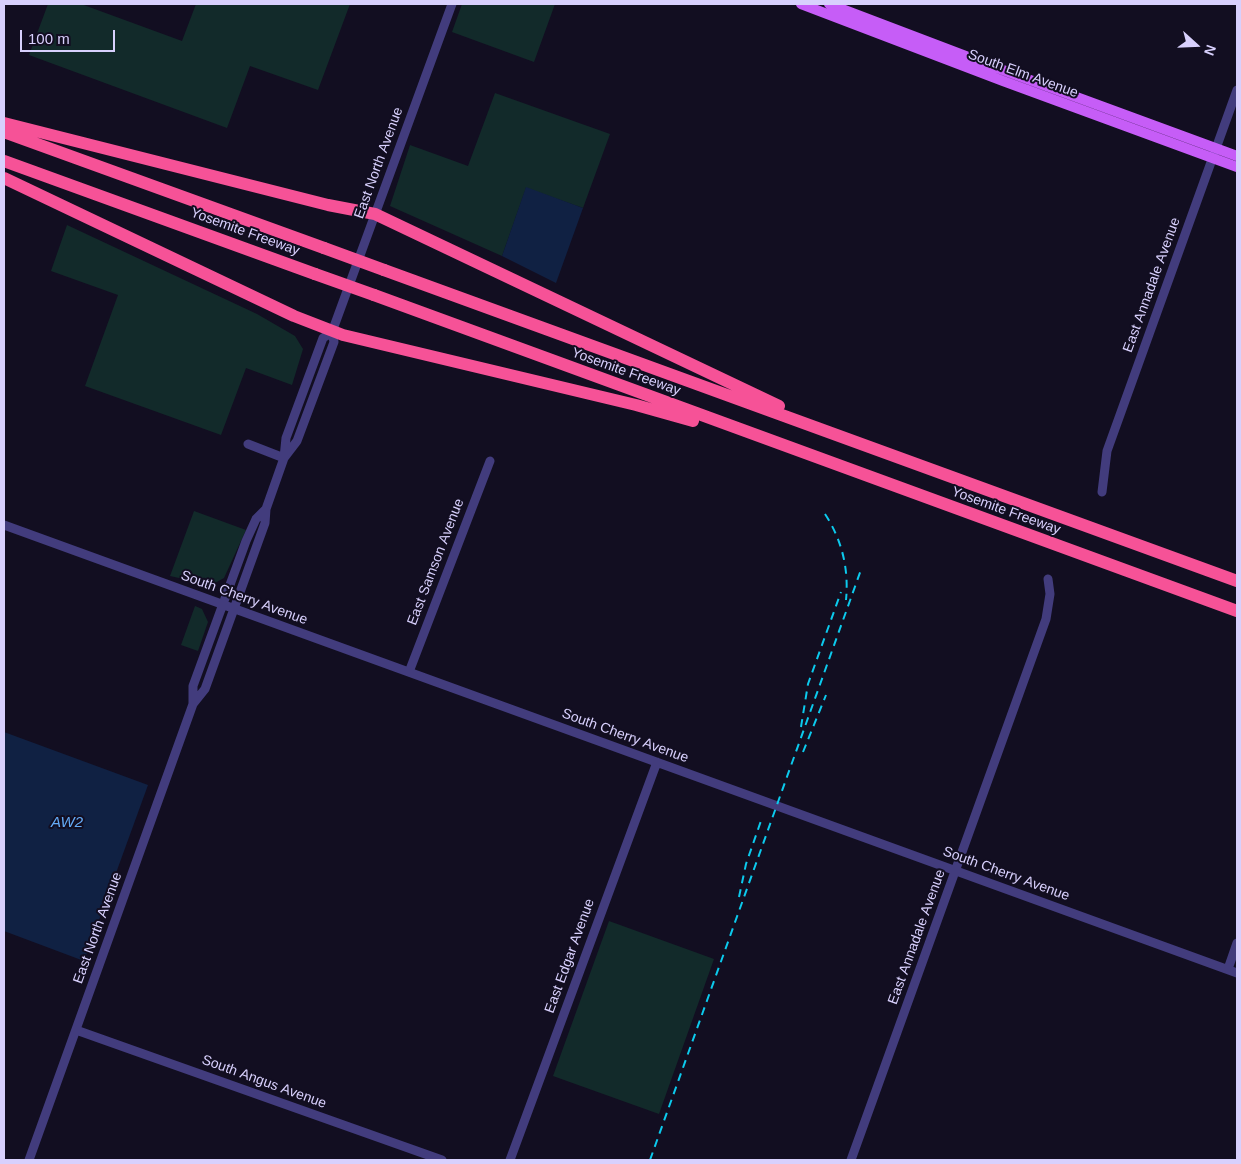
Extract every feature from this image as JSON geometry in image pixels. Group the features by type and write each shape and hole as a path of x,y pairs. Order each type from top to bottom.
{"highway":[{"path":"4,123 319,203 375,214 833,433"},
{"name":"Yosemite Freeway","path":"4,132 1237,581"},
{"name":"Yosemite Freeway","path":"4,161 1237,611"},
{"path":"4,178 294,316 332,332 636,405 789,448"}],"main road":[{"name":"South Elm Avenue","path":"800,4 877,27 1215,153 1237,167"},
{"name":"South Elm Avenue","path":"829,4 877,27"},
{"name":"South Elm Avenue","path":"1215,153 1237,156"}],"street":[{"name":"East North Avenue","path":"29,1160 193,704 205,689 265,523 266,509 284,458 286,438 323,338 332,332 452,4"},
{"name":"East Annadale Avenue","path":"1102,492 1107,451 1237,90"},
{"path":"248,444 284,458"},
{"name":"East Samson Avenue","path":"409,672 490,461"},
{"name":"East North Avenue","path":"193,704 193,686 222,605 256,519 266,509"},
{"name":"South Cherry Avenue","path":"4,525 1237,973"},
{"name":"East Annadale Avenue","path":"851,1160 1046,619 1050,594 1048,579"},
{"name":"East Edgar Avenue","path":"510,1160 657,762"},
{"path":"1228,969 1237,943"},
{"name":"South Angus Avenue","path":"76,1030 442,1160"}],"green space":[{"path":"48,4 81,4 182,41 196,4 350,4 318,90 250,66 227,128 29,55"},
{"path":"462,4 555,4 534,62 452,32"},
{"path":"495,93 610,134 583,208 526,188 502,256 390,206 410,145 468,166"},
{"path":"67,225 257,314 295,336 303,349 292,385 246,368 221,435 85,386 118,295 51,271"},
{"path":"194,511 246,530 224,578 211,585 170,576"},
{"path":"195,606 202,609 208,622 198,651 181,645"},
{"path":"609,921 714,959 659,1114 553,1076"}],"water":[{"path":"526,187 583,208 556,283 502,256"},
{"name":"AW2","path":"4,732 148,785 84,961 4,931"}],"railway":[{"path":"825,514 836,534 843,555 847,588 846,600"},
{"path":"650,1160 862,567"},
{"path":"801,727 808,684 841,592"},
{"path":"803,752 826,695"},
{"path":"739,897 746,864 762,818"}]}
